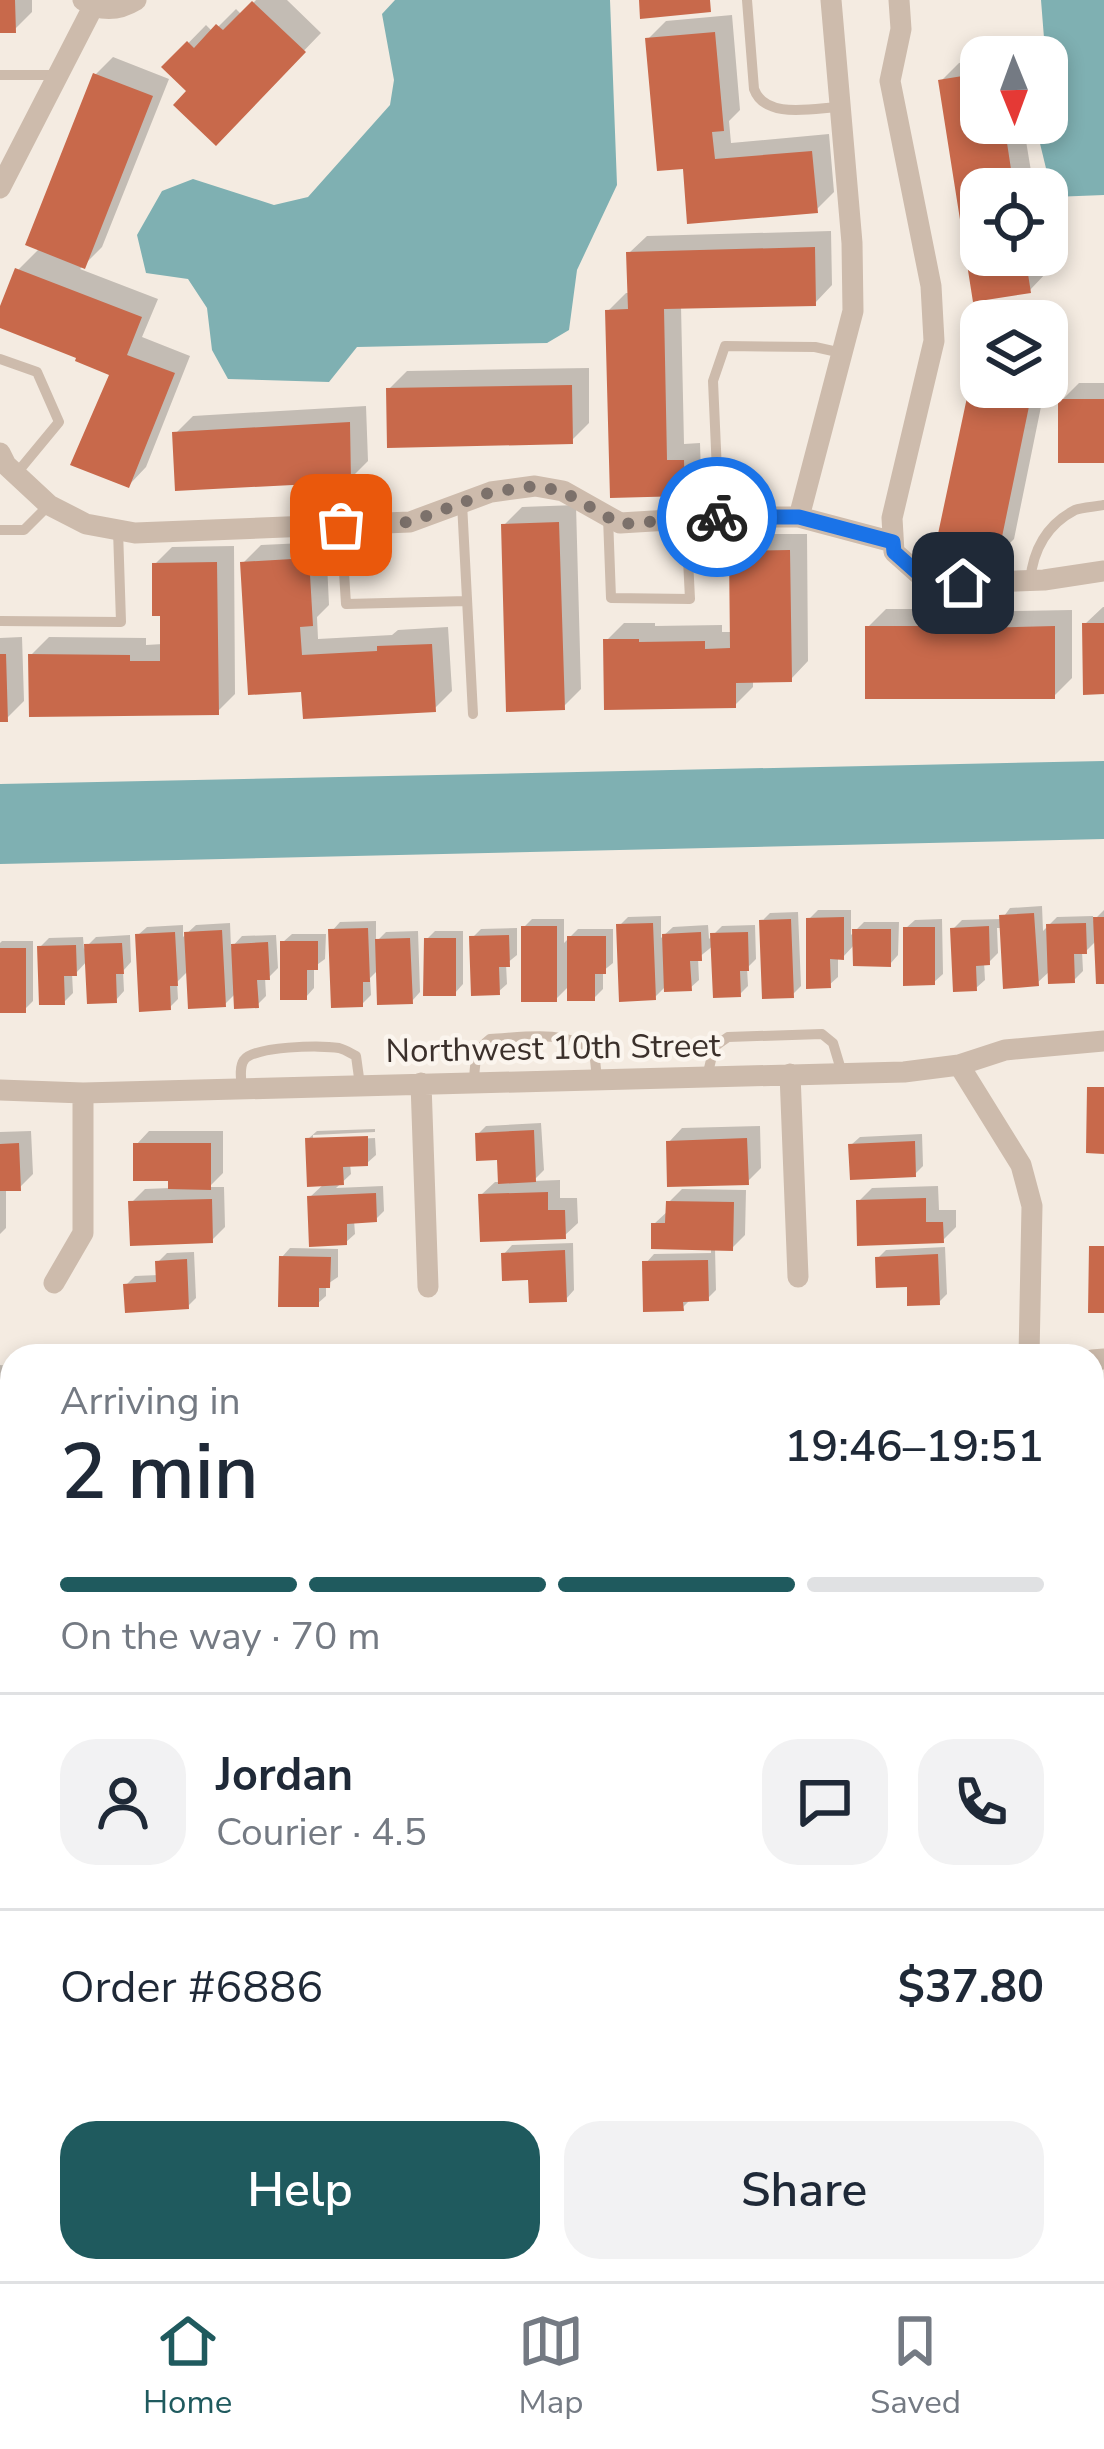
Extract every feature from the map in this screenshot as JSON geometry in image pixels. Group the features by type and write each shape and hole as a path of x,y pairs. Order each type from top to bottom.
{"street":[{"path":"0,188 88,3 106,10 136,0"},
{"path":"799,517 853,310 852,243 831,0"},
{"path":"899,0 901,29 890,80 931,286 934,340 892,518 894,552 930,584 1030,581 1104,571"},
{"path":"0,453 6,465 49,505 86,524 135,533 410,522 491,492 535,486 562,491 620,524 799,517 893,542"},
{"name":"Northwest 10th Street","path":"0,1090 83,1093 904,1072 959,1065 1005,1050 1104,1041"},
{"path":"959,1065 1022,1165 1032,1206 1029,1344"},
{"path":"790,1074 798,1276"},
{"path":"421,1083 428,1287"},
{"path":"54,1283 83,1233 83,1093"}],"lane":[{"path":"747,0 758,98 782,109 840,107"},
{"path":"0,75 56,75"},
{"path":"719,517 713,381 725,346 815,347 842,352"},
{"path":"0,359 37,372 59,422 16,474"},
{"path":"462,503 473,714"},
{"path":"0,530 24,530 49,505"},
{"path":"1030,581 1033,555 1047,532 1076,509 1104,505"},
{"path":"608,517 611,598 690,599 686,519"},
{"path":"341,525 346,604 467,601"},
{"path":"0,621 121,622 118,530"},
{"path":"707,1077 714,1047 728,1037 822,1034 833,1042 842,1073"},
{"path":"474,1082 475,1058 490,1039 562,1036 594,1050 597,1079"},
{"path":"242,1088 241,1064 248,1054 327,1048 342,1048 356,1056 360,1085"}],"water":[{"path":"395,0 610,0 617,185 577,270 569,330 547,343 357,347 329,382 228,379 212,350 207,308 188,279 146,273 137,235 162,191 193,179 274,205 308,197 390,105 394,80 382,14"},
{"path":"1041,0 1104,0 1104,195 1068,196 1068,168 1046,168 1040,144 1068,144 1068,36 1044,36"},
{"path":"1104,761 1104,839 0,864 0,784"}],"building":[{"path":"0,0 15,0 16,33 0,33"},
{"path":"639,0 710,0 711,12 640,19"},
{"path":"252,1 306,52 216,146 173,105 186,91 161,67 187,41 194,48 216,24 223,30"},
{"path":"715,32 724,131 712,132 715,159 812,151 818,213 687,224 683,169 657,171 645,38"},
{"path":"93,73 153,96 85,269 25,245"},
{"path":"960,76 960,144 1007,144 1011,168 960,168 960,220 938,80"},
{"path":"815,247 816,306 664,309 667,460 684,460 685,496 610,498 605,310 628,309 626,252"},
{"path":"15,268 142,317 127,355 175,373 129,488 70,465 109,375 0,328 0,306"},
{"path":"969,276 1028,276 1031,293 973,300"},
{"path":"572,385 573,444 387,448 386,388"},
{"path":"1068,399 1104,399 1104,463 1058,463 1058,408 1068,408"},
{"path":"965,408 1029,408 997,561 935,548"},
{"path":"350,422 351,482 175,491 172,432"},
{"path":"559,522 565,710 506,712 501,524"},
{"path":"790,550 792,682 736,683 736,708 604,710 603,639 705,641 705,649 730,648 729,551"},
{"path":"309,558 313,626 300,627 302,655 432,644 436,712 303,719 301,692 248,695 240,562"},
{"path":"217,562 219,715 29,717 28,654 130,655 130,661 160,661 160,616 152,616 152,563"},
{"path":"1082,623 1104,623 1104,694 1083,695"},
{"path":"865,626 1055,626 1055,699 865,699"},
{"path":"0,654 6,654 8,722 0,722"},
{"path":"1034,913 1039,986 1003,989 999,915"},
{"path":"844,917 844,960 830,959 831,988 806,989 806,918"},
{"path":"1093,917 1104,917 1104,984 1096,984"},
{"path":"791,919 794,998 762,999 759,920"},
{"path":"653,923 656,1000 619,1002 616,924"},
{"path":"1086,923 1087,954 1074,954 1075,983 1048,984 1046,924"},
{"path":"521,926 557,926 557,1002 521,1002"},
{"path":"989,926 990,965 976,966 977,991 953,992 950,928"},
{"path":"903,927 935,927 935,985 903,986"},
{"path":"368,928 370,982 363,982 363,1007 331,1008 328,929"},
{"path":"852,929 891,929 891,967 853,966"},
{"path":"222,930 226,1007 188,1009 184,932"},
{"path":"175,932 178,986 170,986 171,1010 139,1012 135,934"},
{"path":"701,932 702,961 690,961 692,991 664,992 662,934"},
{"path":"748,932 749,971 740,971 741,997 713,998 710,933"},
{"path":"509,935 510,967 499,967 500,995 471,996 469,936"},
{"path":"567,936 606,936 606,974 595,974 595,1001 567,1001"},
{"path":"410,938 413,1004 377,1005 375,939"},
{"path":"424,938 456,938 456,996 423,996"},
{"path":"280,941 318,941 318,970 307,970 307,1000 280,1000"},
{"path":"268,942 270,980 257,980 259,1008 234,1009 231,944"},
{"path":"122,943 124,974 116,974 117,1003 87,1004 84,944"},
{"path":"76,945 77,976 64,976 65,1005 39,1005 37,946"},
{"path":"0,948 26,948 26,1013 0,1013"},
{"path":"1087,1087 1104,1087 1104,1154 1086,1153"},
{"path":"534,1130 536,1182 498,1184 497,1160 476,1161 475,1133"},
{"path":"368,1136 368,1166 343,1167 344,1185 307,1187 305,1138"},
{"path":"747,1138 749,1185 667,1187 666,1141"},
{"path":"915,1141 916,1177 850,1180 848,1144"},
{"path":"19,1143 21,1191 0,1191 0,1144"},
{"path":"133,1143 211,1143 211,1190 168,1189 168,1181 133,1181"},
{"path":"548,1192 548,1210 565,1210 566,1239 480,1242 478,1194"},
{"path":"376,1193 377,1222 347,1224 347,1245 309,1247 307,1196"},
{"path":"926,1198 926,1222 943,1222 944,1243 857,1246 856,1200"},
{"path":"212,1199 213,1243 130,1246 128,1201"},
{"path":"666,1201 734,1202 733,1251 651,1249 651,1223 665,1223"},
{"path":"1089,1246 1104,1246 1104,1313 1088,1313"},
{"path":"565,1250 567,1302 529,1303 528,1280 502,1281 501,1253"},
{"path":"938,1254 940,1305 907,1306 907,1287 876,1288 875,1257"},
{"path":"279,1256 331,1257 330,1288 319,1288 319,1307 278,1307"},
{"path":"187,1259 189,1309 125,1313 123,1284 156,1282 155,1261"},
{"path":"708,1260 709,1301 683,1302 684,1311 643,1312 642,1261"}],"way so far":[{"path":"341,525 410,522 491,492 535,486 562,491 620,524 717,517"}],"route":[{"path":"717,517 799,517 893,542 894,552 930,584 963,583"}]}
